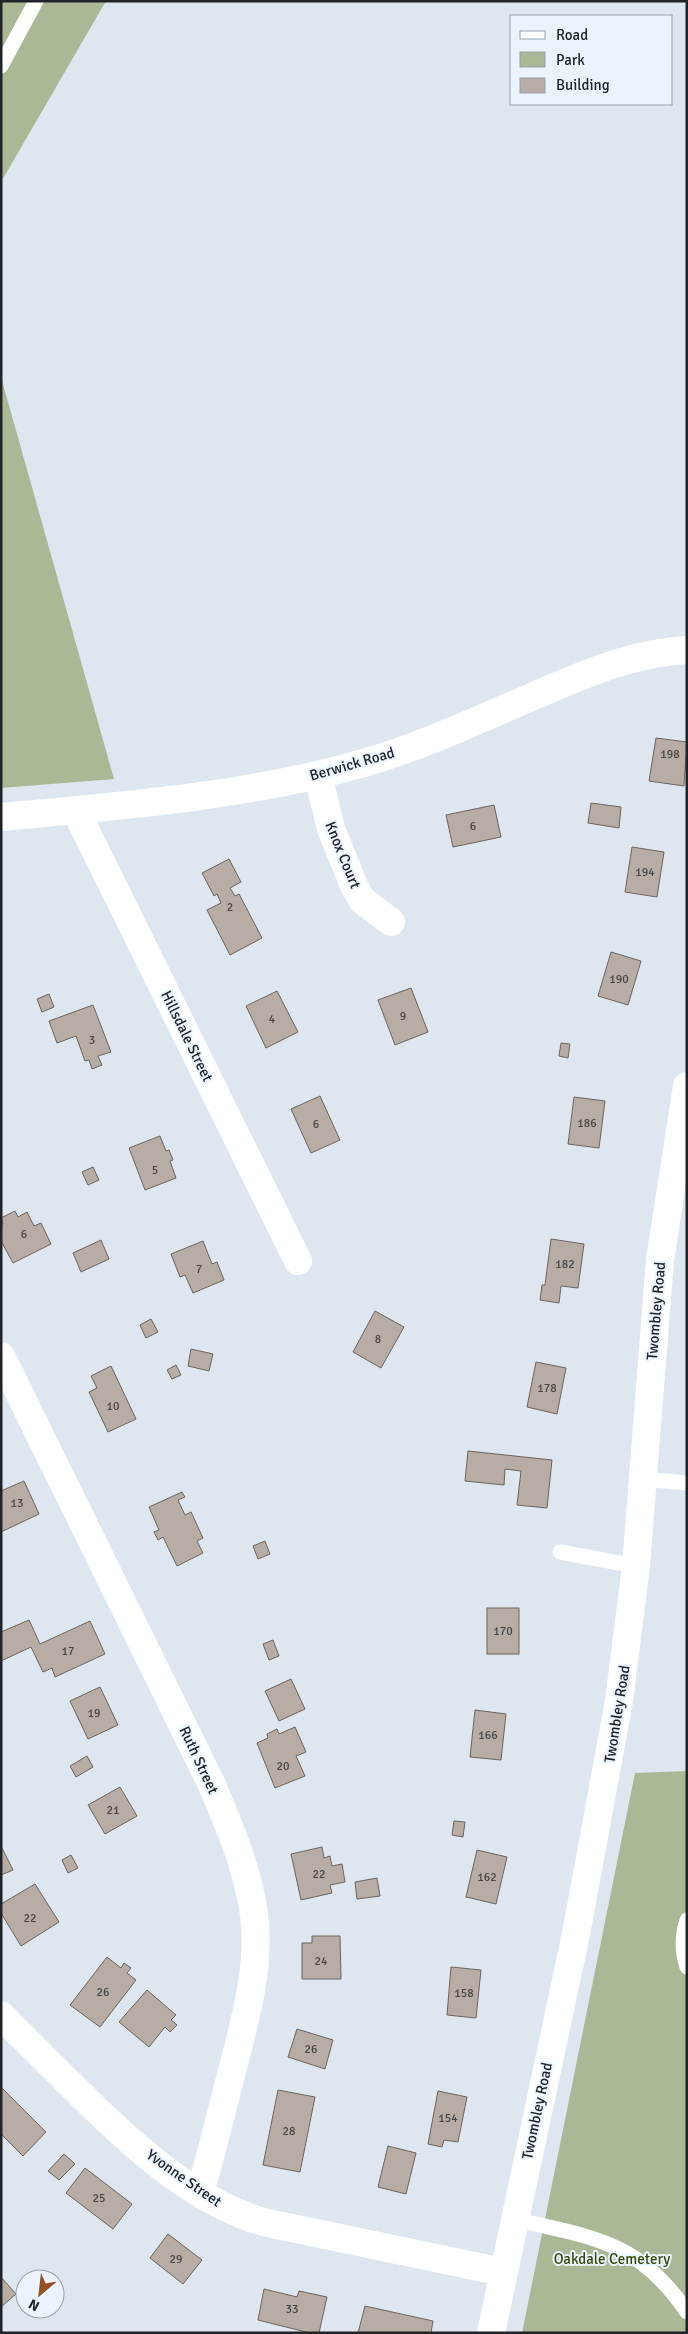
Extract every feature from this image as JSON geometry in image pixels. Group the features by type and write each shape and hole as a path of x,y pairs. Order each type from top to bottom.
{"street":[{"name":"Berwick Road","path":"1,817 76,811 217,792 318,775 367,762 446,734 600,667 648,655 687,650"},
{"name":"Knox Court","path":"318,775 331,829 356,888 362,900 391,922"},
{"name":"Hillsdale Street","path":"76,811 298,1261"},
{"name":"Twombley Road","path":"490,2333 601,1805 629,1638 660,1260 687,1086"},
{"name":"Ruth Street","path":"1,1356 212,1785 240,1852 245,1869 255,1930 248,2011 200,2193"},
{"name":"Yvonne Street","path":"1,2015 108,2121 161,2165 200,2193 245,2216 263,2222 503,2272"}],"lane":[{"path":"1,66 36,1"},
{"path":"643,1479 687,1484"},
{"path":"560,1552 636,1566"},
{"path":"687,1920 683,1941 683,1955 687,1967"},
{"path":"514,2219 613,2244 632,2254 657,2274 687,2312"}],"green space":[{"path":"1,1 106,1 1,182"},
{"path":"1,377 114,779 1,788"},
{"name":"Oakdale Cemetery","path":"687,1771 687,2333 522,2333 635,1773"}],"building":[{"path":"656,738 687,742 684,786 649,781"},
{"path":"591,803 621,807 619,828 588,823"},
{"path":"494,805 501,837 453,847 446,815"},
{"path":"632,847 664,852 657,897 625,892"},
{"path":"229,859 241,882 230,888 235,896 239,894 262,938 230,955 207,910 221,903 217,894 214,896 202,873"},
{"path":"611,952 641,961 628,1005 598,996"},
{"path":"411,988 428,1032 395,1045 378,1000"},
{"path":"277,991 298,1032 266,1048 246,1006"},
{"path":"49,994 54,1007 42,1012 37,999"},
{"path":"93,1005 111,1052 98,1056 102,1065 92,1069 89,1060 85,1061 76,1036 57,1043 49,1021"},
{"path":"561,1043 570,1044 568,1058 559,1056"},
{"path":"320,1096 340,1140 311,1153 291,1109"},
{"path":"574,1097 605,1101 599,1148 568,1144"},
{"path":"160,1136 166,1151 169,1150 173,1160 170,1161 176,1178 145,1190 129,1148"},
{"path":"93,1167 99,1180 88,1185 82,1172"},
{"path":"15,1211 18,1217 27,1212 34,1226 41,1223 51,1244 13,1263 1,1241 1,1225 3,1224 1,1218"},
{"path":"551,1239 584,1244 578,1288 561,1286 559,1303 540,1300 542,1285 545,1285"},
{"path":"101,1240 109,1259 81,1272 73,1253"},
{"path":"203,1241 212,1264 217,1262 224,1280 193,1293 185,1275 180,1277 171,1254"},
{"path":"375,1311 404,1327 381,1368 353,1352"},
{"path":"151,1319 158,1332 146,1338 140,1325"},
{"path":"191,1349 213,1354 209,1371 188,1366"},
{"path":"536,1362 566,1368 557,1414 527,1407"},
{"path":"176,1365 181,1375 172,1379 167,1370"},
{"path":"111,1366 136,1419 108,1432 89,1392 97,1388 91,1376"},
{"path":"468,1451 552,1460 547,1508 517,1505 521,1471 505,1469 504,1485 465,1481"},
{"path":"24,1481 39,1514 1,1532 1,1491"},
{"path":"182,1492 185,1497 178,1500 185,1515 191,1512 203,1538 197,1541 203,1553 177,1566 163,1537 158,1540 154,1532 159,1530 149,1507"},
{"path":"265,1541 270,1554 258,1559 253,1546"},
{"path":"487,1608 519,1608 519,1654 487,1654"},
{"path":"29,1620 40,1644 90,1621 105,1654 55,1677 52,1668 43,1672 31,1647 1,1661 1,1632"},
{"path":"273,1640 279,1656 269,1660 263,1644"},
{"path":"291,1679 305,1709 279,1721 265,1691"},
{"path":"100,1687 118,1725 88,1739 70,1701"},
{"path":"475,1710 506,1714 501,1760 470,1757"},
{"path":"295,1727 306,1752 296,1756 305,1776 275,1788 257,1743 268,1738 267,1734 277,1729 279,1734"},
{"path":"87,1756 93,1767 76,1777 70,1766"},
{"path":"120,1787 137,1816 105,1834 88,1805"},
{"path":"454,1821 465,1822 463,1837 452,1835"},
{"path":"1,1846 13,1870 1,1875"},
{"path":"322,1847 324,1858 330,1856 332,1866 342,1864 345,1882 330,1885 332,1893 301,1900 291,1854"},
{"path":"477,1850 507,1857 496,1904 466,1897"},
{"path":"71,1855 78,1868 68,1873 62,1860"},
{"path":"377,1878 380,1896 357,1899 355,1882"},
{"path":"35,1884 59,1922 21,1946 1,1913 1,1904"},
{"path":"312,1936 340,1936 341,1979 302,1979 302,1943 312,1943"},
{"path":"107,1957 121,1968 124,1963 131,1968 127,1973 136,1980 100,2027 70,2005"},
{"path":"451,1967 481,1970 476,2018 447,2015"},
{"path":"147,1990 176,2015 171,2020 177,2025 170,2032 165,2027 149,2047 119,2022"},
{"path":"297,2029 333,2040 325,2069 288,2057"},
{"path":"1,2087 46,2132 23,2156 1,2134"},
{"path":"278,2090 315,2097 300,2172 263,2165"},
{"path":"438,2091 467,2097 458,2142 444,2140 442,2147 428,2144"},
{"path":"388,2146 416,2153 406,2194 378,2187"},
{"path":"64,2154 75,2164 59,2180 48,2171"},
{"path":"85,2168 132,2204 113,2229 66,2193"},
{"path":"168,2234 202,2260 183,2284 150,2258"},
{"path":"1,2277 15,2295 1,2307"},
{"path":"264,2289 297,2297 299,2291 327,2297 319,2333 310,2333 258,2320"},
{"path":"365,2306 433,2321 431,2333 358,2333"}]}
